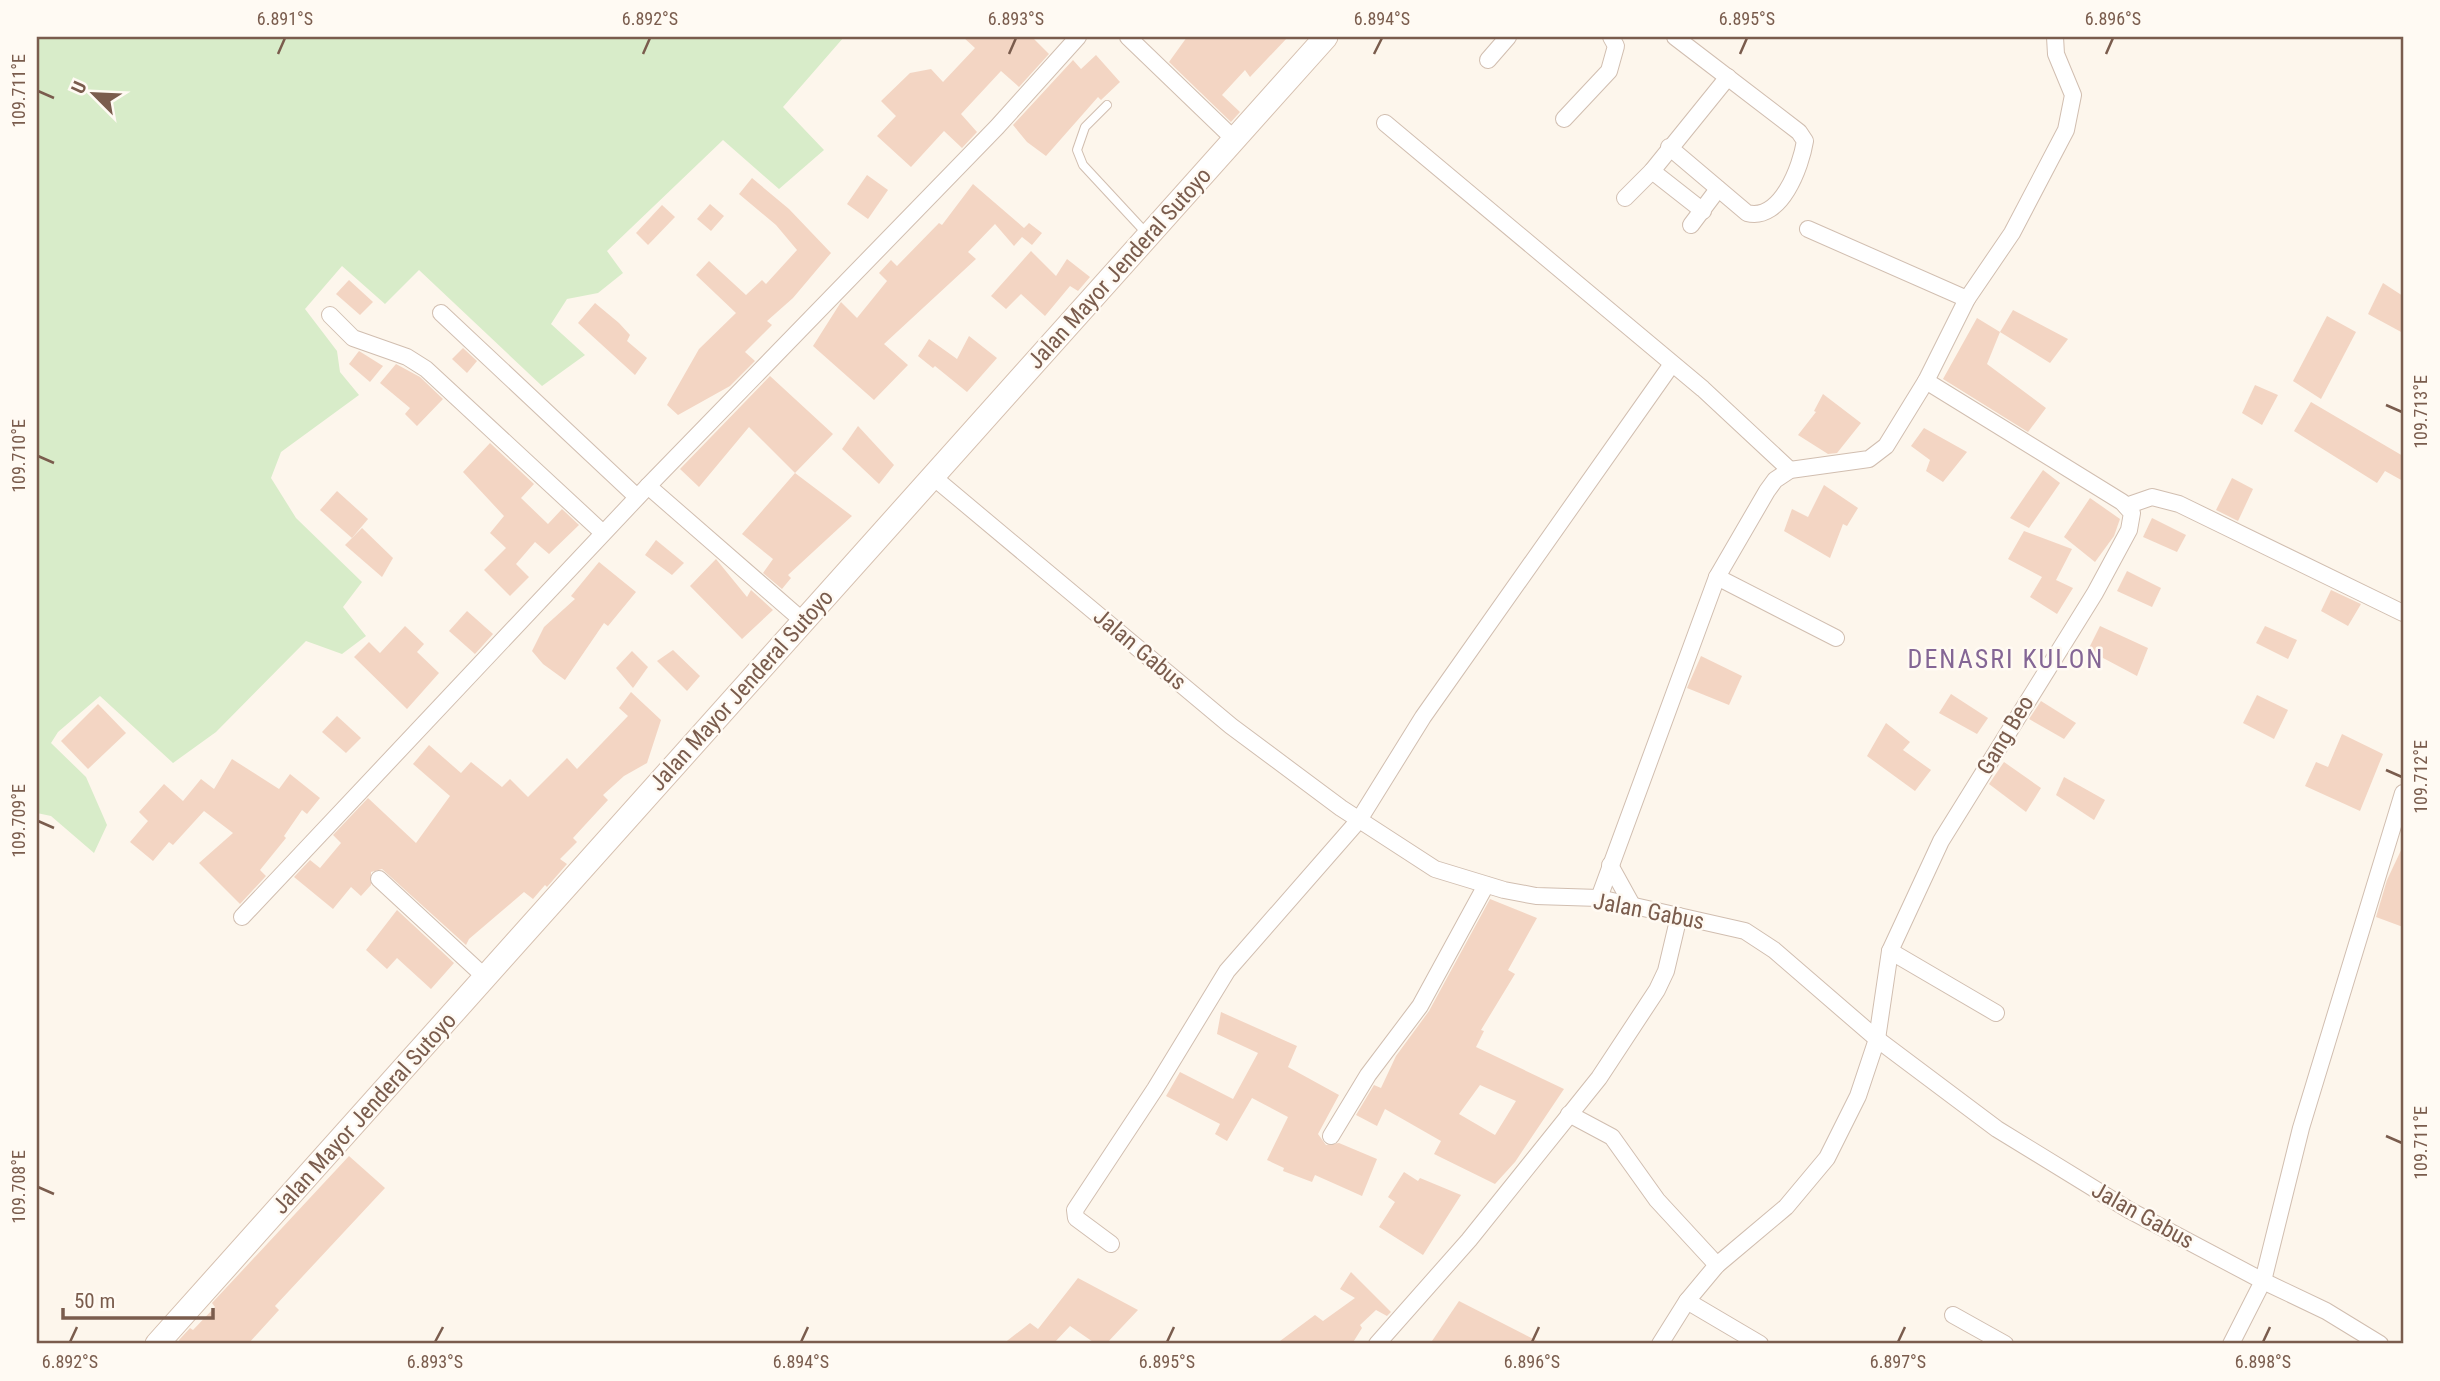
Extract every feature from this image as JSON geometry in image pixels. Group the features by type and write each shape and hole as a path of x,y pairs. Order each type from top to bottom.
{"main road":[{"name":"Jalan Mayor Jenderal Sutoyo","path":"157,1344 1326,37"}],"street":[{"path":"242,917 642,491 889,240 1078,37"},
{"path":"1128,37 1229,147"},
{"path":"1489,60 1508,37"},
{"path":"1564,119 1609,71 1616,46 1611,37"},
{"path":"1668,147 1747,214 1764,212 1784,196 1802,161 1805,141 1799,132 1675,37"},
{"path":"1599,898 1717,577 1767,491 1775,480 1790,470 1869,459 1886,446 1926,381 1966,299 2012,233 2066,130 2073,96 2056,54 2055,37"},
{"path":"1625,198 1652,171 1668,147 1728,77"},
{"path":"1385,123 1672,364 1790,470"},
{"path":"1652,171 1703,211"},
{"path":"1691,225 1718,189"},
{"path":"1808,229 1966,299"},
{"path":"441,313 642,491 803,621"},
{"path":"330,315 352,338 407,357 426,369 603,533"},
{"path":"1111,1244 1076,1218 1074,1210 1155,1089 1227,971 1409,737 1672,364"},
{"path":"1926,381 2126,506 2152,497 2179,504 2403,613"},
{"name":"Jalan Gabus","path":"932,476 1231,726 1351,814 1435,869 1486,885 1536,896 1599,898 1631,903 1745,931 1774,950 1877,1039 1997,1129 2129,1210 2326,1311 2380,1344"},
{"name":"Gang Beo","path":"1660,1344 1688,1301 1717,1265 1786,1207 1827,1158 1858,1096 1877,1039 1890,951 1941,841 2095,593 2129,530 2132,513 2126,506"},
{"path":"1717,577 1836,638"},
{"path":"2231,1344 2263,1281 2301,1128 2403,793"},
{"path":"1609,865 1631,903"},
{"path":"379,879 485,977"},
{"path":"1331,1136 1368,1075 1420,1006 1462,935 1486,885"},
{"path":"1377,1344 1469,1240 1598,1079 1657,990 1666,971 1679,916"},
{"path":"1890,951 1996,1013"},
{"path":"1569,1114 1612,1137 1657,1200 1717,1265"},
{"path":"1688,1301 1760,1344"},
{"path":"1952,1315 2005,1344"}],"lane":[{"path":"1107,105 1085,127 1077,150 1083,165 1147,234"}],"green space":[{"path":"37,37 844,37 783,107 824,150 779,189 723,140 607,251 623,273 598,293 567,299 551,324 585,355 542,386 419,270 385,304 342,266 305,309 337,351 340,372 359,395 281,452 271,478 296,518 362,582 343,607 366,636 342,654 306,641 216,732 173,763 100,696 58,732 51,743 86,777 107,825 94,853 51,816 37,813"}],"building":[{"path":"963,37 1032,37 1049,54 1019,87 1001,71 961,114 977,132 962,148 944,131 911,167 877,136 896,116 881,101 910,73 931,69 943,82 975,48"},
{"path":"1187,37 1288,37 1250,77 1245,70 1222,95 1240,112 1231,122 1169,62"},
{"path":"1096,55 1120,82 1101,100 1098,97 1046,156 1027,142 1013,125 1073,60 1081,69"},
{"path":"867,175 888,190 868,219 847,204"},
{"path":"752,178 789,209 831,253 793,298 767,321 772,325 745,352 755,361 730,386 678,415 667,405 699,349 736,313 696,275 709,261 746,295 762,280 766,284 797,250 776,225 739,194"},
{"path":"973,184 1024,228 1029,223 1042,233 1032,245 1022,237 1014,246 995,224 968,252 976,259 884,344 908,365 874,400 813,346 841,302 857,318 887,281 879,273 891,260 897,266 939,223 942,225"},
{"path":"710,204 724,216 711,231 697,219"},
{"path":"662,205 675,217 648,245 636,233"},
{"path":"1031,251 1056,276 1067,259 1090,277 1078,291 1070,286 1045,316 1021,294 1006,309 991,296"},
{"path":"349,280 373,302 360,315 336,294"},
{"path":"2383,283 2403,296 2403,333 2368,314"},
{"path":"595,303 619,323 630,335 627,341 647,358 635,375 578,323"},
{"path":"2013,310 2068,339 2050,363 2000,332"},
{"path":"2327,316 2356,332 2321,399 2293,381"},
{"path":"1977,318 2000,332 1987,364 2046,408 2028,432 1943,379"},
{"path":"969,336 997,358 967,392 918,356 929,339 957,359"},
{"path":"463,348 477,361 467,373 452,359"},
{"path":"359,351 383,366 370,382 349,364"},
{"path":"396,364 420,377 443,399 417,426 405,414 410,408 380,383"},
{"path":"770,376 833,434 795,473 749,427 699,487 680,469"},
{"path":"2255,385 2278,395 2262,425 2242,413"},
{"path":"1823,394 1861,423 1837,453 1828,454 1798,435 1816,412 1814,411"},
{"path":"2311,402 2403,456 2403,481 2385,471 2377,483 2294,431"},
{"path":"858,426 894,465 879,484 842,449"},
{"path":"1924,428 1967,452 1943,482 1926,471 1930,460 1911,446"},
{"path":"490,443 534,484 521,498 548,524 562,509 579,525 549,554 535,542 516,564 529,577 510,596 484,570 506,548 490,533 504,516 463,472"},
{"path":"2043,470 2060,483 2029,528 2010,518"},
{"path":"795,473 852,516 788,575 791,578 782,589 763,573 773,559 742,534"},
{"path":"2232,478 2253,489 2238,521 2216,510"},
{"path":"1824,485 1858,508 1847,526 1843,524 1830,558 1784,531 1792,509 1808,517"},
{"path":"337,491 368,519 352,538 320,510"},
{"path":"2090,498 2120,519 2114,536 2095,562 2064,537"},
{"path":"2152,518 2186,535 2177,552 2143,537"},
{"path":"362,528 393,558 382,577 345,545"},
{"path":"2024,531 2072,549 2056,580 2073,588 2057,614 2030,597 2042,577 2008,559"},
{"path":"656,540 684,563 672,575 645,555"},
{"path":"716,559 747,597 751,590 773,610 742,639 690,586"},
{"path":"599,562 636,592 608,626 604,623 565,680 543,664 532,651 544,627 575,599 571,596"},
{"path":"2127,571 2161,588 2152,607 2117,591"},
{"path":"2331,590 2361,604 2348,626 2321,611"},
{"path":"467,611 493,634 475,654 449,631"},
{"path":"405,626 424,644 417,652 439,673 407,709 354,657 369,642 380,653"},
{"path":"2100,626 2148,648 2137,676 2088,650"},
{"path":"2265,626 2297,640 2288,659 2256,643"},
{"path":"673,650 700,676 687,691 657,661"},
{"path":"632,651 648,667 633,688 616,668"},
{"path":"1701,656 1742,676 1729,705 1687,688"},
{"path":"631,692 661,720 647,763 624,776 603,795 608,800 573,838 577,842 560,859 567,864 547,887 545,885 533,899 524,892 469,939 466,945 382,869 371,872 371,885 361,896 351,887 333,909 294,877 310,860 320,868 341,843 333,835 368,798 416,843 450,796 413,764 429,745 461,773 471,762 502,787 510,779 528,797 567,758 577,769 628,716 619,708"},
{"path":"1951,694 1988,718 1977,734 1939,713"},
{"path":"2257,695 2288,710 2274,739 2243,723"},
{"path":"2041,701 2076,723 2064,739 2029,719"},
{"path":"98,704 126,733 88,769 61,741"},
{"path":"337,716 361,738 346,753 322,732"},
{"path":"1886,723 1910,742 1903,750 1931,770 1915,791 1867,756"},
{"path":"2342,734 2383,754 2360,811 2305,786 2316,762 2328,767"},
{"path":"232,759 279,789 290,774 320,798 307,814 302,810 284,836 286,838 260,870 266,876 240,904 199,863 233,833 204,811 173,845 169,842 153,861 130,842 148,821 139,812 164,784 183,801 201,779 214,789"},
{"path":"2004,762 2041,788 2026,812 1989,784"},
{"path":"2064,777 2105,800 2094,820 2056,795"},
{"path":"2403,846 2403,927 2376,917 2387,880"},
{"path":"1490,899 1537,918 1508,970 1515,974 1481,1030 1484,1031 1476,1047 1564,1089 1515,1162 1495,1184 1434,1154 1441,1141 1385,1109 1377,1126 1356,1115 1374,1085 1381,1088 1396,1056 1429,1011","holes":["1480,1085 1516,1101 1495,1135 1459,1114"]},
{"path":"397,910 454,963 431,989 397,958 387,969 366,950"},
{"path":"1221,1012 1297,1046 1288,1067 1339,1095 1318,1134 1326,1145 1339,1143 1377,1159 1362,1196 1315,1175 1312,1182 1283,1171 1284,1168 1267,1160 1288,1117 1252,1098 1227,1141 1215,1134 1220,1124 1166,1096 1180,1072 1233,1099 1258,1053 1217,1034"},
{"path":"349,1156 385,1188 275,1306 279,1310 248,1344 180,1344 179,1340 190,1328 193,1330 215,1307 212,1303"},
{"path":"1404,1172 1418,1181 1420,1178 1461,1195 1423,1255 1379,1227 1395,1202 1388,1197"},
{"path":"1351,1272 1391,1312 1387,1316 1376,1310 1360,1325 1362,1328 1352,1344 1276,1344 1315,1315 1323,1321 1355,1298 1340,1289"},
{"path":"1078,1278 1138,1310 1106,1344 1096,1344 1070,1326 1054,1343 1056,1344 1003,1344 1030,1323 1038,1329"},
{"path":"1459,1301 1543,1344 1430,1344"}],"district":[{"name":"DENASRI KULON","path":"2006,659"}]}
